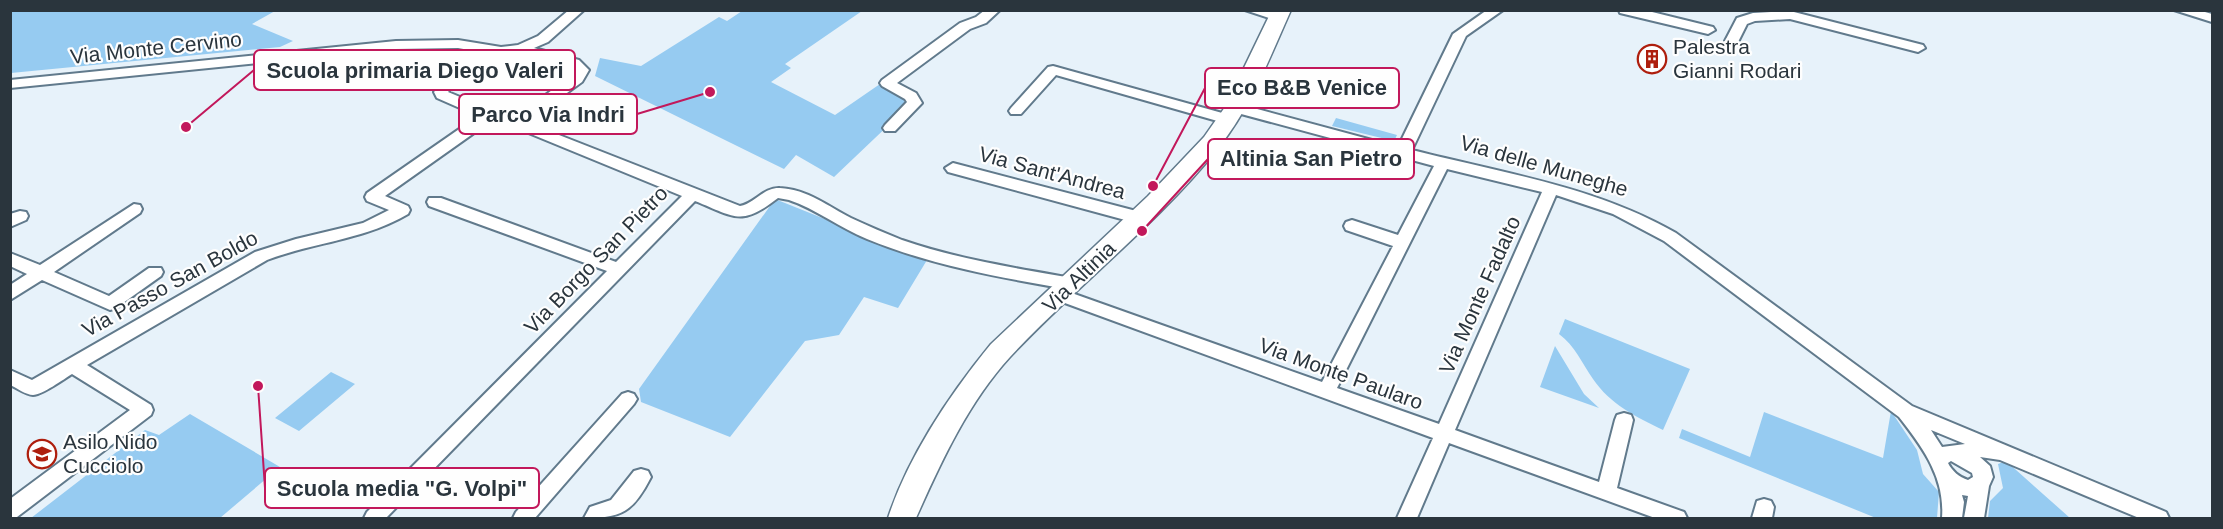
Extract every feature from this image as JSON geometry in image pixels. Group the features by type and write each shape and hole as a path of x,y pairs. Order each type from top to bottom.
{"main road":[{"name":"Via Altinia","path":"902,519 932,454 971,389 1000,351 1140,218 1204,152 1231,114 1280,14"}],"street":[{"path":"521,49 543,39 578,10"},
{"path":"890,128 915,103 915,100 887,83 966,26 981,20 994,10"},
{"path":"1251,10 1280,14"},
{"path":"1403,153 1460,34 1497,10"},
{"path":"1625,10 1708,30"},
{"path":"2180,10 2212,18"},
{"path":"1732,41 1739,24 1746,19 1797,14 1918,48"},
{"name":"Via Monte Cervino","path":"10,84 396,45 458,44 491,49 521,49"},
{"path":"491,49 441,92 445,97 514,125 581,75 580,67 574,63 521,49"},
{"name":"Via delle Muneghe","path":"1016,111 1053,70 1403,153 1597,202 1653,226 1906,412 1933,447 1947,457 1942,472 1948,478"},
{"name":"Via Passo San Boldo","path":"10,511 144,410 72,365 261,256 299,243 366,228 394,215 402,210 373,197 489,115"},
{"path":"531,129 693,194"},
{"path":"1326,392 1443,163"},
{"name":"Via Sant'Andrea","path":"953,168 1140,218"},
{"name":"Via Monte Fadalto","path":"1407,519 1551,189"},
{"name":"Via Borgo San Pietro","path":"374,519 693,194 739,212 753,209 774,193 789,194 862,230 895,242 1066,289"},
{"path":"435,202 620,269"},
{"path":"10,294 134,209"},
{"path":"1352,226 1403,243"},
{"path":"10,259 110,304 155,272"},
{"name":"Via Monte Paularo","path":"1066,289 1326,392 1677,519"},
{"path":"10,377 33,388 72,365"},
{"path":"523,519 628,399"},
{"path":"1906,412 2159,519"},
{"path":"1606,494 1624,420"},
{"path":"1947,457 1979,449 2002,452"},
{"path":"1974,519 1986,459 2002,452"},
{"path":"1947,457 1973,462 1981,479"},
{"path":"594,519 597,513 610,512 620,507 641,477"},
{"path":"1948,478 1965,486 1981,479"},
{"path":"1948,478 1954,502 1952,519"}],"shaded area":[{"path":"11,10 275,11 252,24 293,41 280,47 11,73"},
{"path":"742,11 862,11 785,64 791,68 771,82 835,115 880,84 915,100 834,177 796,155 784,169 595,76 600,58 641,66 719,17 727,21"},
{"path":"1336,118 1397,135 1394,141 1332,126"},
{"path":"775,199 927,260 898,308 864,297 839,335 805,341 730,437 641,402 639,389"},
{"path":"1565,319 1690,369 1663,430 1624,409 1607,396 1574,349 1559,334"},
{"path":"1555,346 1584,394 1599,408 1540,387"},
{"path":"331,372 355,384 299,431 275,418"},
{"path":"1891,411 1917,450 1923,474 1939,492 1937,518 1876,518 1679,438 1682,429 1750,457 1764,412 1883,458"},
{"path":"190,414 280,467 220,518 31,518 145,430 159,435"},
{"path":"2006,461 2070,518 1988,518 1990,501 2003,488 1998,464"}],"place":[{"name":"Palestra Gianni Rodari","path":"1652,59"},
{"name":"Parco Via Indri","path":"710,92"},
{"name":"Scuola primaria Diego Valeri","path":"186,127"},
{"name":"Eco B&B Venice","path":"1153,186"},
{"name":"Altinia San Pietro","path":"1142,231"},
{"name":"Scuola media \"G. Volpi\"","path":"258,386"},
{"name":"Asilo Nido Cucciolo","path":"42,454"}]}
